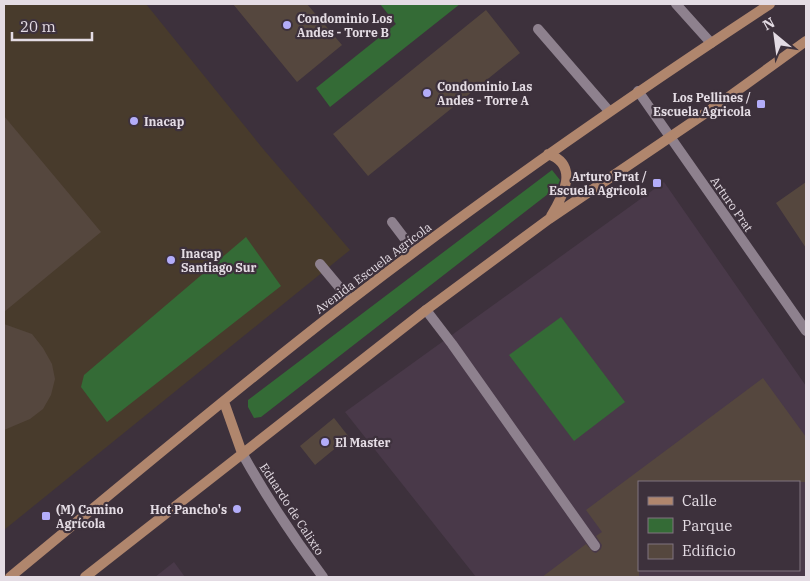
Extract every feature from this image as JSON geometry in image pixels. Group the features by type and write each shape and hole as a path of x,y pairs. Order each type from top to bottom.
{"main road":[{"name":"Avenida Escuela Agrícola","path":"10,577 350,300 548,154 638,91 770,4"},
{"path":"85,577 426,310 549,219 670,138 806,41"},
{"path":"548,154 559,159 564,167 567,180 562,197 549,219"},
{"path":"224,402 242,453"}],"street":[{"path":"676,4 711,43"},
{"path":"538,29 609,112"},
{"name":"Arturo Prat","path":"638,91 806,331"},
{"path":"392,222 414,252"},
{"path":"320,264 350,300"},
{"path":"426,310 595,546"},
{"name":"Eduardo de Calixto","path":"242,453 261,488 297,543 323,577"}],"shaded area":[{"name":"Inacap Santiago Sur","path":"4,4 146,4 264,150 350,250 4,530"},
{"path":"664,182 806,386 806,577 476,577 345,412"},
{"path":"174,562 185,577 155,577"}],"green space":[{"path":"380,4 460,4 330,107 316,88 396,24"},
{"path":"552,170 560,180 557,187 261,417 254,418 248,407 248,400"},
{"path":"246,237 281,286 107,422 81,387 84,375"},
{"path":"561,317 625,402 574,441 509,355"}],"building":[{"name":"Condominio Los Andes - Torre B","path":"233,4 307,4 342,45 297,82"},
{"name":"Condominio Las Andes - Torre A","path":"486,10 520,53 368,176 333,134"},
{"path":"4,116 101,232 4,312"},
{"path":"806,182 806,248 776,203"},
{"path":"4,324 32,334 52,364 55,379 51,395 43,409 30,419 4,430"},
{"path":"763,378 806,437 806,482 638,481 639,577 542,577 586,544 596,553 601,549 602,545 596,536 602,532 586,510"},
{"name":"El Master","path":"334,418 349,437 315,465 300,446"}],"place":[{"name":"Condominio Los Andes - Torre B","path":"287,25"},
{"name":"Condominio Las Andes - Torre A","path":"427,93"},
{"name":"Los Pellines / Escuela Agricola","path":"761,104"},
{"name":"Inacap","path":"134,121"},
{"name":"Arturo Prat / Escuela Agricola","path":"657,183"},
{"name":"Inacap Santiago Sur","path":"171,260"},
{"name":"El Master","path":"325,442"},
{"name":"Hot Pancho's","path":"237,509"},
{"name":"(M) Camino Agrícola","path":"46,516"}]}
